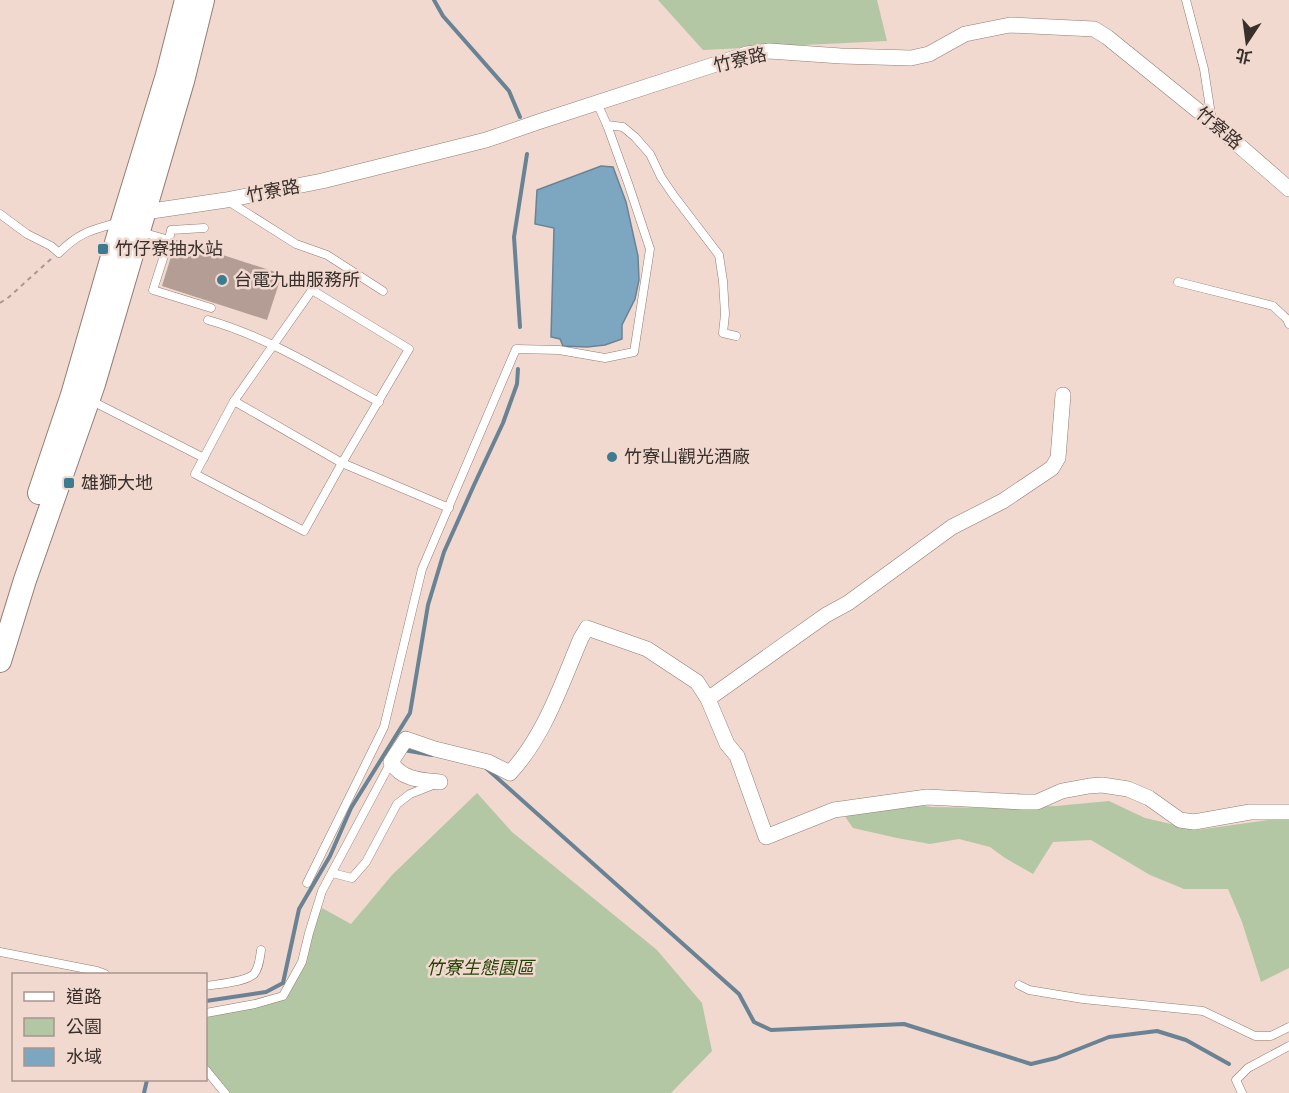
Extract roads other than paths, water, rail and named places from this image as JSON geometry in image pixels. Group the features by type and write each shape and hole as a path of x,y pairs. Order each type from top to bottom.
{"main road":[{"path":"135,222 186,0"},
{"path":"0,661 135,222 183,81 203,0"},
{"path":"0,609 80,398"}],"street":[{"name":"竹寮路","path":"135,222 226,200 322,181 486,140 747,54 769,51 911,58 929,54 965,34 1010,25 1094,29 1212,122 1289,189"},
{"path":"708,699 826,615 848,603 951,527 1003,501 1052,468 1058,458 1063,395"},
{"path":"440,782 412,778 395,770 390,762 406,739 488,762 510,773 522,760 544,724 587,628 647,649 697,682 708,699 727,744 737,756 766,837 834,810 927,797 1036,802 1062,791 1102,785 1128,789 1149,798 1180,820 1194,822 1250,812 1289,812"}],"lane":[{"path":"1186,0 1204,69 1212,122"},
{"path":"307,883 384,727 422,569 516,349 559,350 605,358 634,352 650,249 607,125 597,103"},
{"path":"607,125 623,127 650,154 661,177 719,255 725,314 723,333 736,336"},
{"path":"226,200 296,244 327,255 383,291"},
{"path":"0,214 27,234 59,252 72,240 94,229 135,222 169,240"},
{"path":"204,228 171,230 153,290 212,308"},
{"path":"1178,282 1273,306 1287,319 1289,324"},
{"path":"312,290 409,349 304,531 195,474 234,401 312,290"},
{"path":"208,320 273,345 379,402"},
{"path":"80,398 204,458"},
{"path":"234,401 342,464 449,508"},
{"path":"207,1013 283,996 302,962 322,891 390,762"},
{"path":"332,873 352,878 366,862 396,804 410,794 440,782"},
{"path":"207,986 247,978 254,974 261,951"},
{"path":"0,952 101,973"},
{"path":"1019,986 1029,990 1083,999 1203,1011 1255,1036 1271,1036 1289,1028"},
{"path":"1242,1093 1236,1080 1248,1068 1289,1046"},
{"path":"207,1071 225,1093"}],"water":[{"path":"601,166 613,167 626,202 638,256 639,280 635,299 622,325 622,339 605,345 563,346 560,339 551,337 554,228 535,224 537,190"}],"waterway":[{"path":"434,0 443,16 509,91 520,117"},
{"path":"520,327 514,237 527,154"},
{"path":"207,1001 266,992 283,983 299,909 330,856 351,808 410,713 428,605 444,552 503,423 517,384 518,369"},
{"path":"404,750 432,755"},
{"path":"486,768 739,994 754,1022 771,1030 904,1024 1031,1064 1056,1058 1109,1037 1157,1031 1186,1040 1229,1064"},
{"path":"144,1093 147,1081"}],"place":[{"name":"竹仔寮抽水站","path":"103,249"},
{"name":"台電九曲服務所","path":"222,280"},
{"name":"竹寮山觀光酒廠","path":"612,457"},
{"name":"雄獅大地","path":"69,483"}],"park label":[{"name":"竹寮生態園區","path":"480,968"}]}
